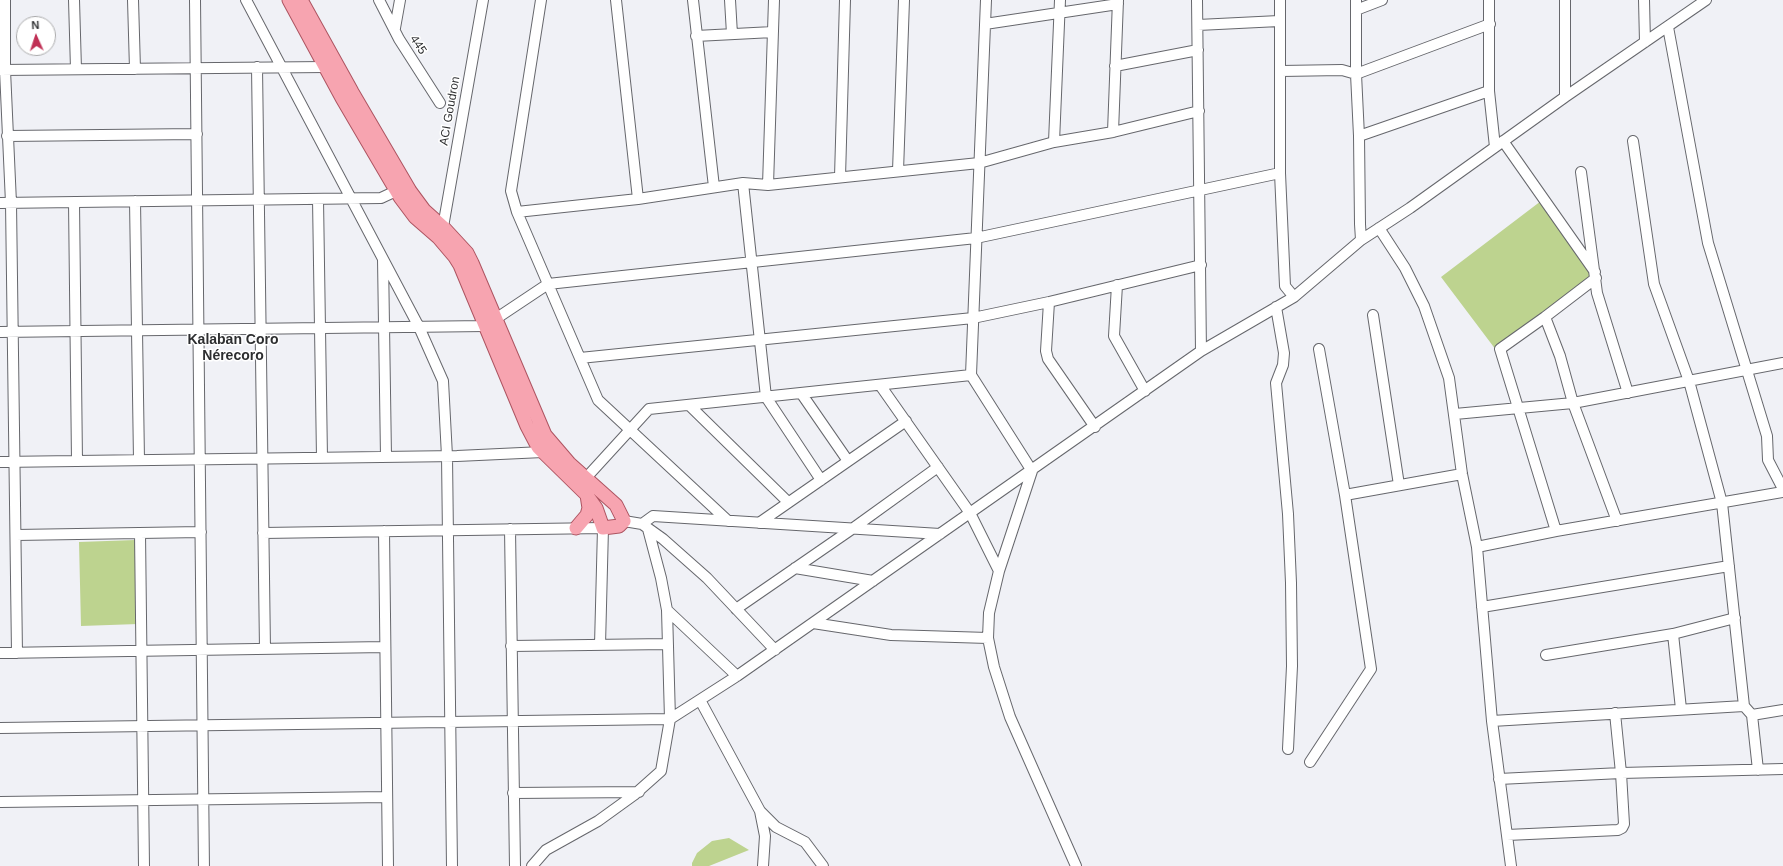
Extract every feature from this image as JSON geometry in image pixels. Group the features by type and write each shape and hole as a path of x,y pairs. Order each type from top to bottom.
{"main road":[{"path":"289,0 396,191 415,217 440,232"},
{"path":"302,0 352,92 410,191 456,257 491,322 545,435 557,451 616,505 624,520 619,526 603,528 596,508 586,494 538,447 527,426 491,322"},
{"path":"576,528 587,515 589,508 586,494"}],"street":[{"path":"74,0 76,69"},
{"path":"133,0 135,69"},
{"path":"196,0 204,866"},
{"path":"246,0 420,327 444,381 447,456 452,866"},
{"name":"445","path":"379,0 399,39 440,103"},
{"path":"394,28 400,0"},
{"name":"ACI Goudron","path":"440,232 483,0"},
{"path":"541,0 511,191 517,212 598,400 728,521"},
{"path":"616,0 638,199"},
{"path":"693,0 714,187"},
{"path":"730,0 732,34"},
{"path":"768,185 774,0"},
{"path":"840,177 845,0"},
{"path":"898,171 904,0"},
{"path":"986,0 971,375 1032,471"},
{"path":"1054,142 1060,0"},
{"path":"1198,0 1202,351"},
{"path":"1280,0 1280,173 1285,286 1294,297"},
{"path":"1361,240 1356,74 1356,5 1382,0"},
{"path":"1489,0 1489,91 1495,147"},
{"path":"1565,0 1565,97"},
{"path":"1644,0 1645,42"},
{"path":"0,728 670,719 775,650 1202,351 1294,297 1361,240 1706,0"},
{"path":"985,24 1059,13 1118,2 1113,132"},
{"path":"4,7 3,70 11,203 17,653"},
{"path":"1198,24 1280,21"},
{"path":"1281,71 1342,70 1356,74 1490,24"},
{"path":"1668,27 1708,243 1767,436 1768,460 1783,489"},
{"path":"696,36 773,32"},
{"path":"1115,66 1198,50"},
{"path":"3,70 326,67"},
{"path":"257,68 264,649"},
{"path":"1359,136 1489,91"},
{"path":"517,212 638,199 743,183 768,185 979,162 1054,142 1113,132 1199,111"},
{"path":"7,136 197,134"},
{"path":"1504,141 1596,276"},
{"path":"1633,141 1654,284 1689,381 1722,503 1744,706 1752,715 1758,770"},
{"path":"1581,172 1599,300 1628,393"},
{"path":"0,332 420,327 491,322 548,284 976,238 1280,173"},
{"path":"743,183 766,396 821,480"},
{"path":"0,203 381,198 396,191"},
{"path":"318,199 322,458"},
{"path":"135,201 139,460"},
{"path":"74,202 77,461"},
{"path":"1379,228 1405,268 1424,306 1449,378 1462,474 1477,547 1492,721 1511,866"},
{"path":"383,257 386,457"},
{"path":"580,358 973,318 1049,302 1201,265"},
{"path":"1556,532 1500,350 1596,276"},
{"path":"1117,285 1114,336 1145,391"},
{"path":"1049,302 1046,351 1048,359 1095,426"},
{"path":"1276,308 1284,353 1276,383 1288,514 1292,666 1288,749"},
{"path":"1373,316 1399,485"},
{"path":"1545,316 1560,356 1573,403 1617,521"},
{"path":"1310,762 1370,669 1345,495 1319,349"},
{"path":"1455,414 1573,403 1783,363"},
{"path":"585,478 650,409 971,375"},
{"path":"880,384 970,514 999,571"},
{"path":"801,393 848,461"},
{"path":"689,405 788,502"},
{"path":"759,523 906,421"},
{"path":"0,462 447,456 543,452"},
{"path":"736,609 852,529 938,466"},
{"path":"1032,471 999,571 989,613 988,638 994,667 1010,717 1076,866"},
{"path":"1345,495 1462,474"},
{"path":"1477,547 1783,492"},
{"path":"645,527 653,516 940,534"},
{"path":"624,520 645,527 663,539 707,578 775,650"},
{"path":"532,866 546,850 598,822 639,792 661,771 670,719 666,610 661,578 645,527"},
{"path":"263,533 603,528 600,645"},
{"path":"510,529 515,866"},
{"path":"384,531 388,866"},
{"path":"16,535 200,532"},
{"path":"140,533 144,866"},
{"path":"1482,607 1729,566"},
{"path":"795,568 873,581"},
{"path":"666,610 737,676"},
{"path":"1546,654 1673,634 1735,618"},
{"path":"813,623 891,635 988,638"},
{"path":"1673,634 1681,709"},
{"path":"511,646 668,644"},
{"path":"0,653 385,648"},
{"path":"700,700 760,811 776,827 805,842 823,866"},
{"path":"1492,721 1744,706"},
{"path":"1752,715 1783,710"},
{"path":"1508,835 1618,830 1622,828 1624,824 1621,774 1615,713"},
{"path":"1499,779 1783,769"},
{"path":"513,793 639,792"},
{"path":"0,802 387,797"},
{"path":"760,811 765,836 764,866"}],"green space":[{"path":"1541,201 1596,273 1496,350 1441,277"},
{"path":"135,540 138,624 81,626 79,542"},
{"path":"729,838 749,850 709,866 692,866 697,853 712,841"}],"district":[{"name":"Kalaban Coro Nérecoro","path":"233,348"}]}
